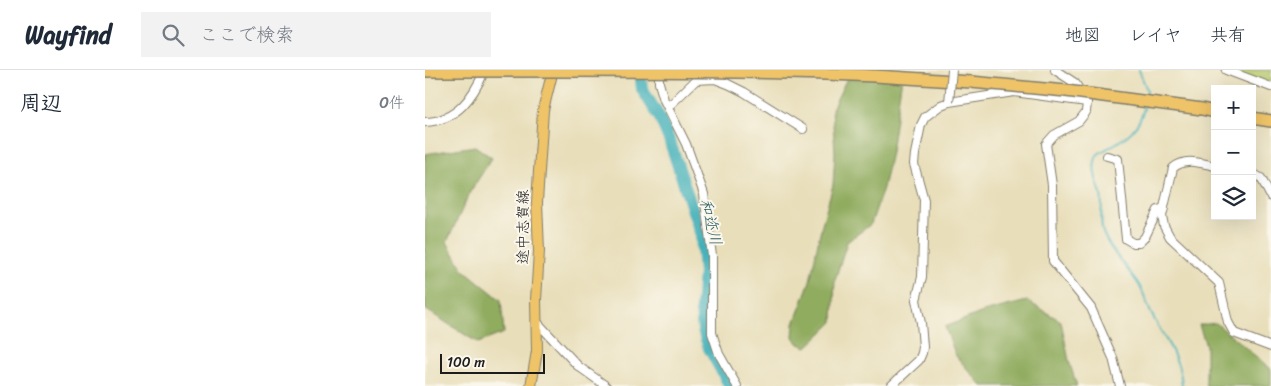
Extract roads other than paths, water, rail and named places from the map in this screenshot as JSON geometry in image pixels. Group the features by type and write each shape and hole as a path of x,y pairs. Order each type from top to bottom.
{"highway":[{"path":"429,70 449,71"},
{"path":"425,72 802,72 971,82 1066,91 1211,110"},
{"path":"1256,115 1271,117"},
{"path":"1256,119 1271,121"}],"main road":[{"name":"途中志賀線","path":"531,386 537,351 536,321 539,251 537,202 543,110 553,70"}],"street":[{"path":"425,122 453,115 471,98 485,70"},
{"path":"659,70 659,83 668,107 687,144 704,194 712,256 711,333 719,354 737,386"},
{"path":"949,102 952,70"},
{"path":"1055,70 1075,83 1087,102 1085,112 1079,121 1054,135 1046,144 1051,185 1053,261 1091,308 1113,358 1120,386"},
{"path":"1226,70 1271,87"},
{"path":"668,107 696,80 715,80 744,92 803,129"},
{"path":"891,386 919,360 923,347 921,323 916,300 922,277 924,200 914,164 921,125 925,117 941,105 949,102 1014,92 1087,102"},
{"path":"1107,156 1117,159 1126,239 1133,243 1139,243 1145,237 1158,210 1164,208"},
{"path":"1211,165 1187,161 1179,163 1173,168 1162,216 1164,226 1169,237 1219,283 1228,322 1234,333 1271,347"},
{"path":"1256,175 1261,178 1271,197"},
{"path":"536,321 578,366 606,386"}],"waterway":[{"name":"和迩川","path":"640,70 642,89 660,118 670,142 701,235 704,273 701,309 703,330 709,348 730,386"},
{"path":"1139,70 1147,90 1146,97"},
{"path":"1145,104 1134,129 1121,140 1098,154 1096,159 1094,169 1102,199 1101,225 1111,248 1141,288 1151,313 1175,357 1182,386"}]}
